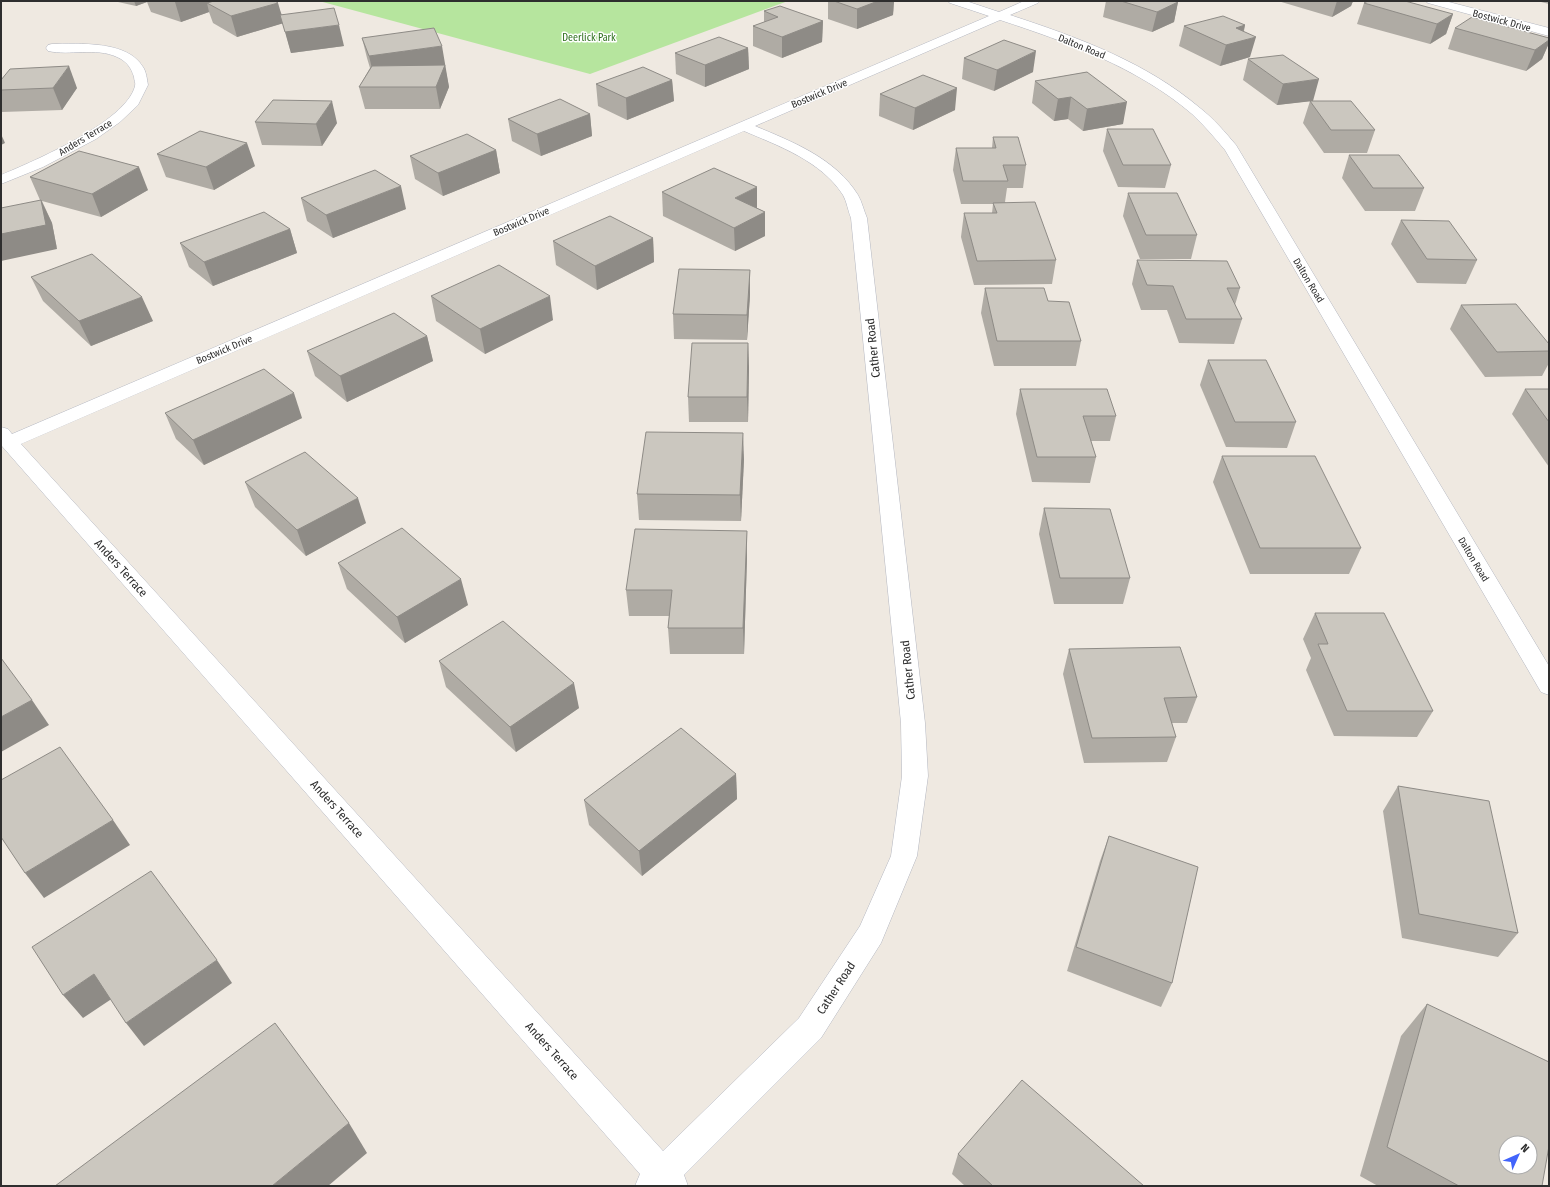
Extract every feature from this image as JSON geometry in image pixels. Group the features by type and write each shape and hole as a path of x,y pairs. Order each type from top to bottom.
{"street":[{"name":"Dalton Road","path":"954,1 1090,48 1139,72 1166,88 1191,107 1213,127 1231,148 1549,686"},
{"name":"Bostwick Drive","path":"5,437 744,126 1034,1"},
{"name":"Bostwick Drive","path":"1432,1 1549,32"},
{"name":"Anders Terrace","path":"1,180 52,157 93,135 125,112 135,100 141,87 142,73 133,61 121,54 104,50 83,48 52,48"},
{"name":"Cather Road","path":"662,1182 810,1028 871,934 904,856 914,776 913,723 859,218 851,196 832,172 816,160 744,126"},
{"name":"Anders Terrace","path":"5,437 662,1182"}],"green space":[{"name":"Deerlick Park","path":"319,1 788,1 590,74"}],"building":[{"path":"214,1 275,1 278,3 231,16 207,3"},
{"path":"834,1 878,1 857,9"},
{"path":"1121,1 1175,1 1178,2 1157,12"},
{"path":"1368,1 1405,1 1453,14 1437,24 1364,3"},
{"path":"780,6 823,21 782,37 753,26 778,17 764,11"},
{"path":"334,8 339,25 285,32 280,15"},
{"path":"1223,16 1245,25 1236,28 1256,37 1226,45 1184,26"},
{"path":"1472,17 1549,38 1549,40 1535,50 1455,28"},
{"path":"434,28 442,46 369,56 362,38"},
{"path":"719,37 748,48 705,65 675,53"},
{"path":"1004,40 1036,51 997,70 964,58"},
{"path":"1283,55 1319,79 1283,84 1248,59"},
{"path":"445,65 436,87 359,87 372,66"},
{"path":"69,66 53,88 1,90 1,80 10,69"},
{"path":"643,67 672,80 626,98 596,84"},
{"path":"1087,72 1127,102 1087,109 1071,97 1058,99 1035,81"},
{"path":"923,75 957,88 915,108 880,94"},
{"path":"560,99 590,114 537,134 508,119"},
{"path":"273,100 332,101 316,124 255,122"},
{"path":"1310,101 1351,101 1375,130 1331,130"},
{"path":"1107,129 1153,129 1171,165 1123,165"},
{"path":"200,131 247,143 206,167 157,154"},
{"path":"467,134 496,150 438,173 410,156"},
{"path":"993,137 1018,137 1026,165 1003,165 1008,181 963,181 956,148 996,148"},
{"path":"79,151 139,167 92,194 30,177"},
{"path":"1349,155 1399,155 1424,188 1373,188"},
{"path":"714,168 757,187 735,198 765,212 734,228 662,192"},
{"path":"375,170 401,186 326,215 301,198"},
{"path":"1128,193 1177,193 1197,235 1146,235"},
{"path":"41,200 46,225 1,234 1,208"},
{"path":"1035,202 1056,260 977,261 964,213 997,213 993,203"},
{"path":"264,212 290,229 204,262 180,243"},
{"path":"610,216 653,238 595,266 553,241"},
{"path":"1401,220 1449,221 1477,260 1427,259"},
{"path":"92,254 142,297 79,321 31,277"},
{"path":"1137,260 1227,261 1240,288 1227,288 1242,319 1186,319 1173,286 1147,285"},
{"path":"499,265 550,296 480,329 431,296"},
{"path":"679,269 750,270 747,315 673,314"},
{"path":"985,288 1044,288 1048,301 1069,302 1081,341 997,341"},
{"path":"1516,304 1549,344 1549,351 1497,352 1461,305"},
{"path":"394,313 427,336 340,376 307,351"},
{"path":"692,343 748,343 747,397 688,397"},
{"path":"1208,360 1266,360 1296,422 1235,422"},
{"path":"264,369 294,393 193,440 165,413"},
{"path":"1020,389 1107,389 1116,416 1083,416 1096,457 1037,457"},
{"path":"1525,389 1549,389 1549,422"},
{"path":"646,432 743,433 740,495 637,494"},
{"path":"305,452 358,498 297,530 245,482"},
{"path":"1222,456 1315,456 1361,548 1260,548"},
{"path":"1044,508 1110,509 1130,578 1060,578"},
{"path":"402,528 461,579 397,617 338,563"},
{"path":"635,529 747,531 743,628 668,628 672,590 626,590"},
{"path":"1315,613 1384,613 1433,711 1347,711 1318,644 1328,644"},
{"path":"503,621 574,683 510,727 439,661"},
{"path":"1180,647 1197,697 1164,698 1176,737 1092,738 1069,649"},
{"path":"1,658 32,700 1,717"},
{"path":"681,728 736,774 639,851 584,800"},
{"path":"60,747 113,820 25,873 1,837 1,780"},
{"path":"1398,786 1489,801 1518,933 1419,914"},
{"path":"1109,836 1198,867 1172,983 1076,947"},
{"path":"151,871 217,960 126,1023 94,974 63,995 32,947"},
{"path":"1427,1004 1549,1062 1549,1146 1542,1186 1459,1186 1387,1147"},
{"path":"275,1023 349,1123 272,1186 55,1186"},
{"path":"1022,1080 1144,1186 993,1186 958,1154"}]}
